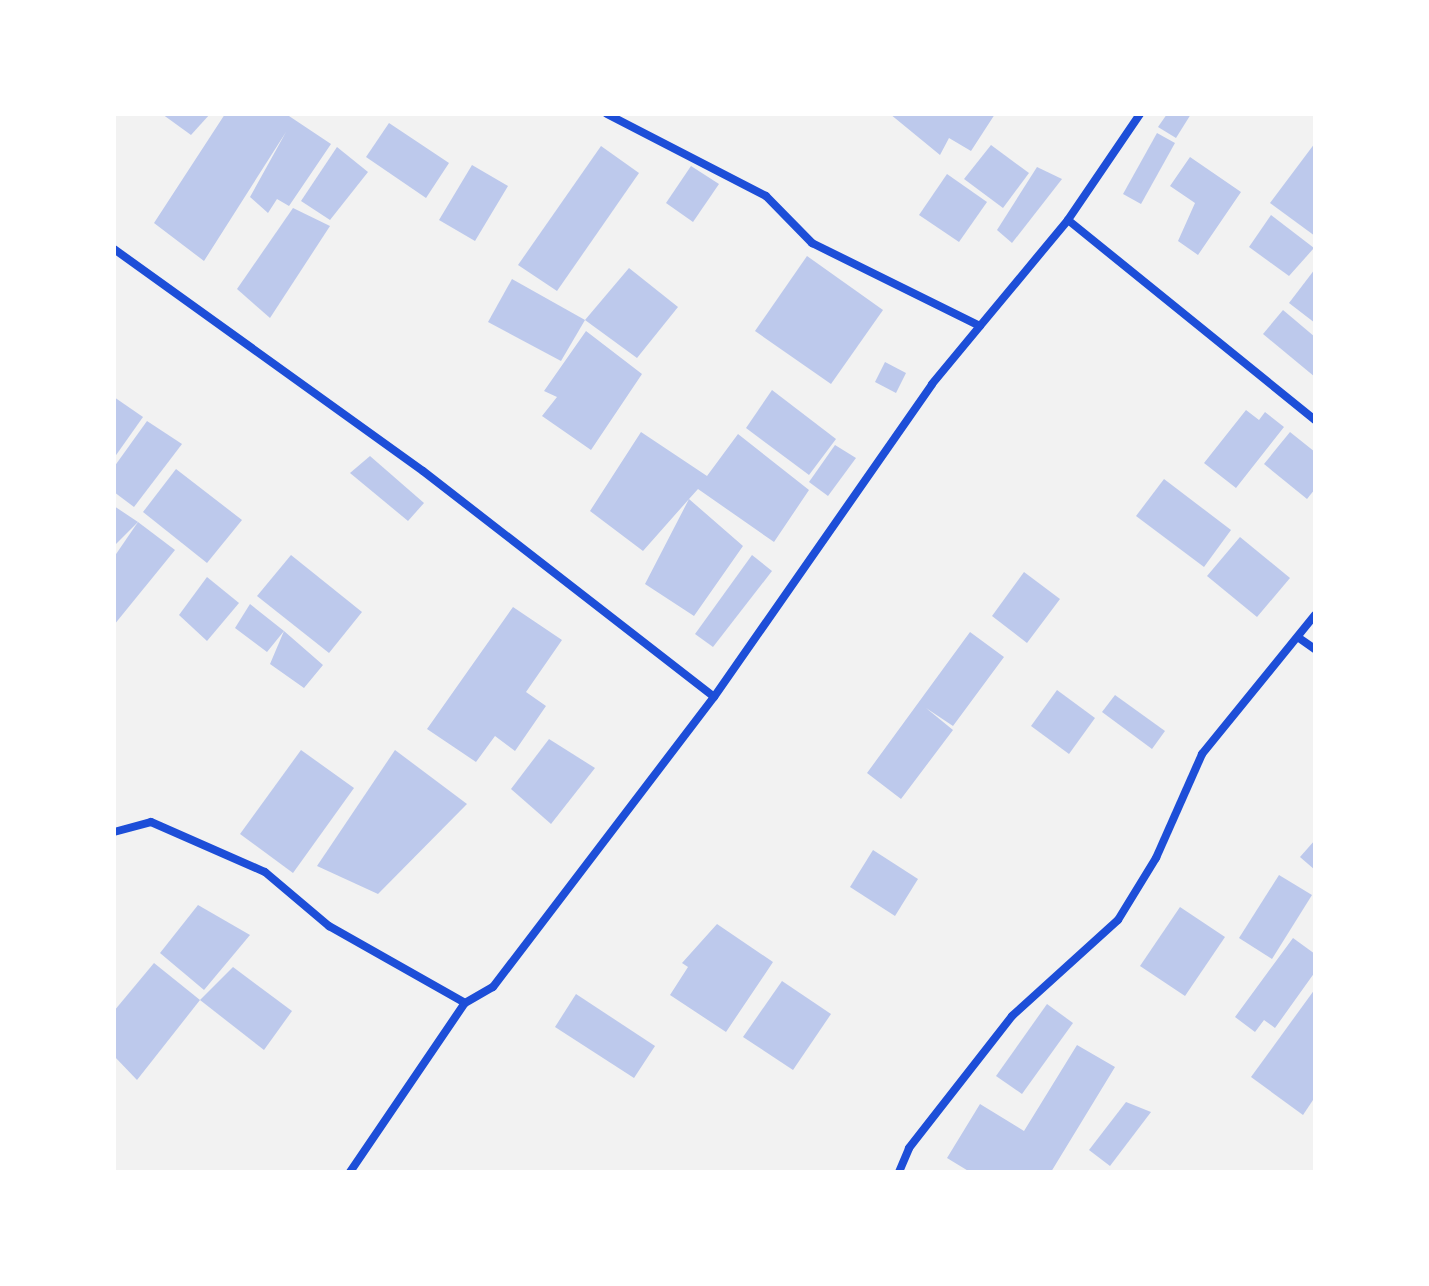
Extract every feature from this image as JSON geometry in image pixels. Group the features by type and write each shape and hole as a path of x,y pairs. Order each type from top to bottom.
{"street":[{"path":"607,114 624,118 766,196 812,243 980,326"},
{"path":"350,1172 465,1003 493,987 714,697 932,384 1068,220 1140,114"},
{"path":"1068,220 1315,420"},
{"path":"114,249 423,471 714,697"},
{"path":"899,1172 909,1148 1012,1016 1118,920 1156,858 1202,754 1315,615"},
{"path":"1299,638 1315,649"},
{"path":"114,832 151,822 265,872 329,926 465,1003"}],"building":[{"path":"162,114 210,114 191,135"},
{"path":"225,114 286,114 331,144 289,206 277,199 268,213 250,197 286,132 204,261 154,223"},
{"path":"890,114 995,114 971,151 949,138 940,155"},
{"path":"1167,114 1191,114 1176,138 1158,127"},
{"path":"389,123 449,163 426,198 366,157"},
{"path":"1157,133 1175,143 1141,204 1123,194"},
{"path":"1315,143 1315,236 1270,203"},
{"path":"991,145 1029,173 1003,208 964,179"},
{"path":"601,146 639,173 557,291 518,265"},
{"path":"337,147 368,172 330,220 301,201"},
{"path":"1190,157 1241,192 1198,255 1178,241 1195,203 1170,186"},
{"path":"472,165 508,186 475,241 439,220"},
{"path":"691,166 719,184 693,222 666,203"},
{"path":"1037,167 1062,179 1012,243 997,230"},
{"path":"947,174 987,202 959,242 919,215"},
{"path":"293,208 330,226 270,318 237,289"},
{"path":"1271,215 1314,248 1289,276 1249,247"},
{"path":"807,256 883,310 831,384 755,331"},
{"path":"629,268 678,307 637,358 585,320"},
{"path":"1315,269 1315,323 1289,303"},
{"path":"512,279 585,320 561,361 488,322"},
{"path":"1283,310 1315,337 1315,377 1263,334"},
{"path":"586,331 642,374 591,450 542,416 557,397 544,391"},
{"path":"885,362 906,373 896,393 875,382"},
{"path":"772,390 836,439 809,475 746,428"},
{"path":"114,397 143,417 114,458"},
{"path":"1246,410 1259,420 1265,412 1284,427 1236,488 1204,463"},
{"path":"147,421 182,444 134,507 114,492 114,467"},
{"path":"641,432 707,476 738,434 809,490 774,542 698,489 643,551 590,511"},
{"path":"1290,432 1315,452 1315,489 1307,499 1264,464"},
{"path":"835,445 856,458 828,496 809,482"},
{"path":"370,456 424,503 408,521 350,473"},
{"path":"176,469 242,520 207,563 143,512"},
{"path":"1164,479 1231,530 1204,567 1136,516"},
{"path":"689,499 743,546 694,616 645,584"},
{"path":"114,506 138,522 114,546"},
{"path":"138,522 175,550 114,625 114,557"},
{"path":"1240,537 1290,578 1257,617 1207,576"},
{"path":"291,555 362,612 329,653 257,596"},
{"path":"752,555 772,571 713,647 695,634"},
{"path":"1024,572 1060,599 1027,643 992,616"},
{"path":"207,577 239,603 207,641 179,615"},
{"path":"250,604 284,631 267,652 235,628"},
{"path":"513,607 562,640 526,692 546,706 515,751 495,736 476,762 427,729"},
{"path":"284,631 323,665 304,688 270,664"},
{"path":"970,632 1004,657 953,726 926,708 953,730 901,799 867,773"},
{"path":"1057,690 1095,718 1069,754 1031,726"},
{"path":"1115,695 1165,731 1152,749 1102,712"},
{"path":"549,739 595,768 551,824 511,789"},
{"path":"301,750 354,788 293,873 240,834"},
{"path":"395,750 467,804 378,894 317,866"},
{"path":"1315,840 1315,870 1300,857"},
{"path":"873,850 918,879 895,916 850,887"},
{"path":"1279,875 1312,895 1272,959 1239,938"},
{"path":"198,905 250,935 204,990 160,953"},
{"path":"1180,907 1225,937 1185,996 1140,966"},
{"path":"717,924 773,962 726,1032 670,995 688,967 682,963"},
{"path":"1293,938 1315,954 1315,972 1275,1028 1264,1020 1255,1032 1235,1017"},
{"path":"154,963 200,1000 137,1080 114,1056 114,1011"},
{"path":"233,967 292,1011 264,1050 200,1000"},
{"path":"782,981 831,1014 793,1070 743,1037"},
{"path":"1315,989 1315,1097 1303,1115 1251,1077"},
{"path":"576,994 655,1046 634,1078 555,1027"},
{"path":"1047,1004 1073,1023 1022,1094 996,1076"},
{"path":"1077,1045 1115,1067 1051,1172 970,1172 947,1158 980,1104 1024,1131"},
{"path":"1126,1102 1151,1112 1110,1166 1089,1150"}]}
